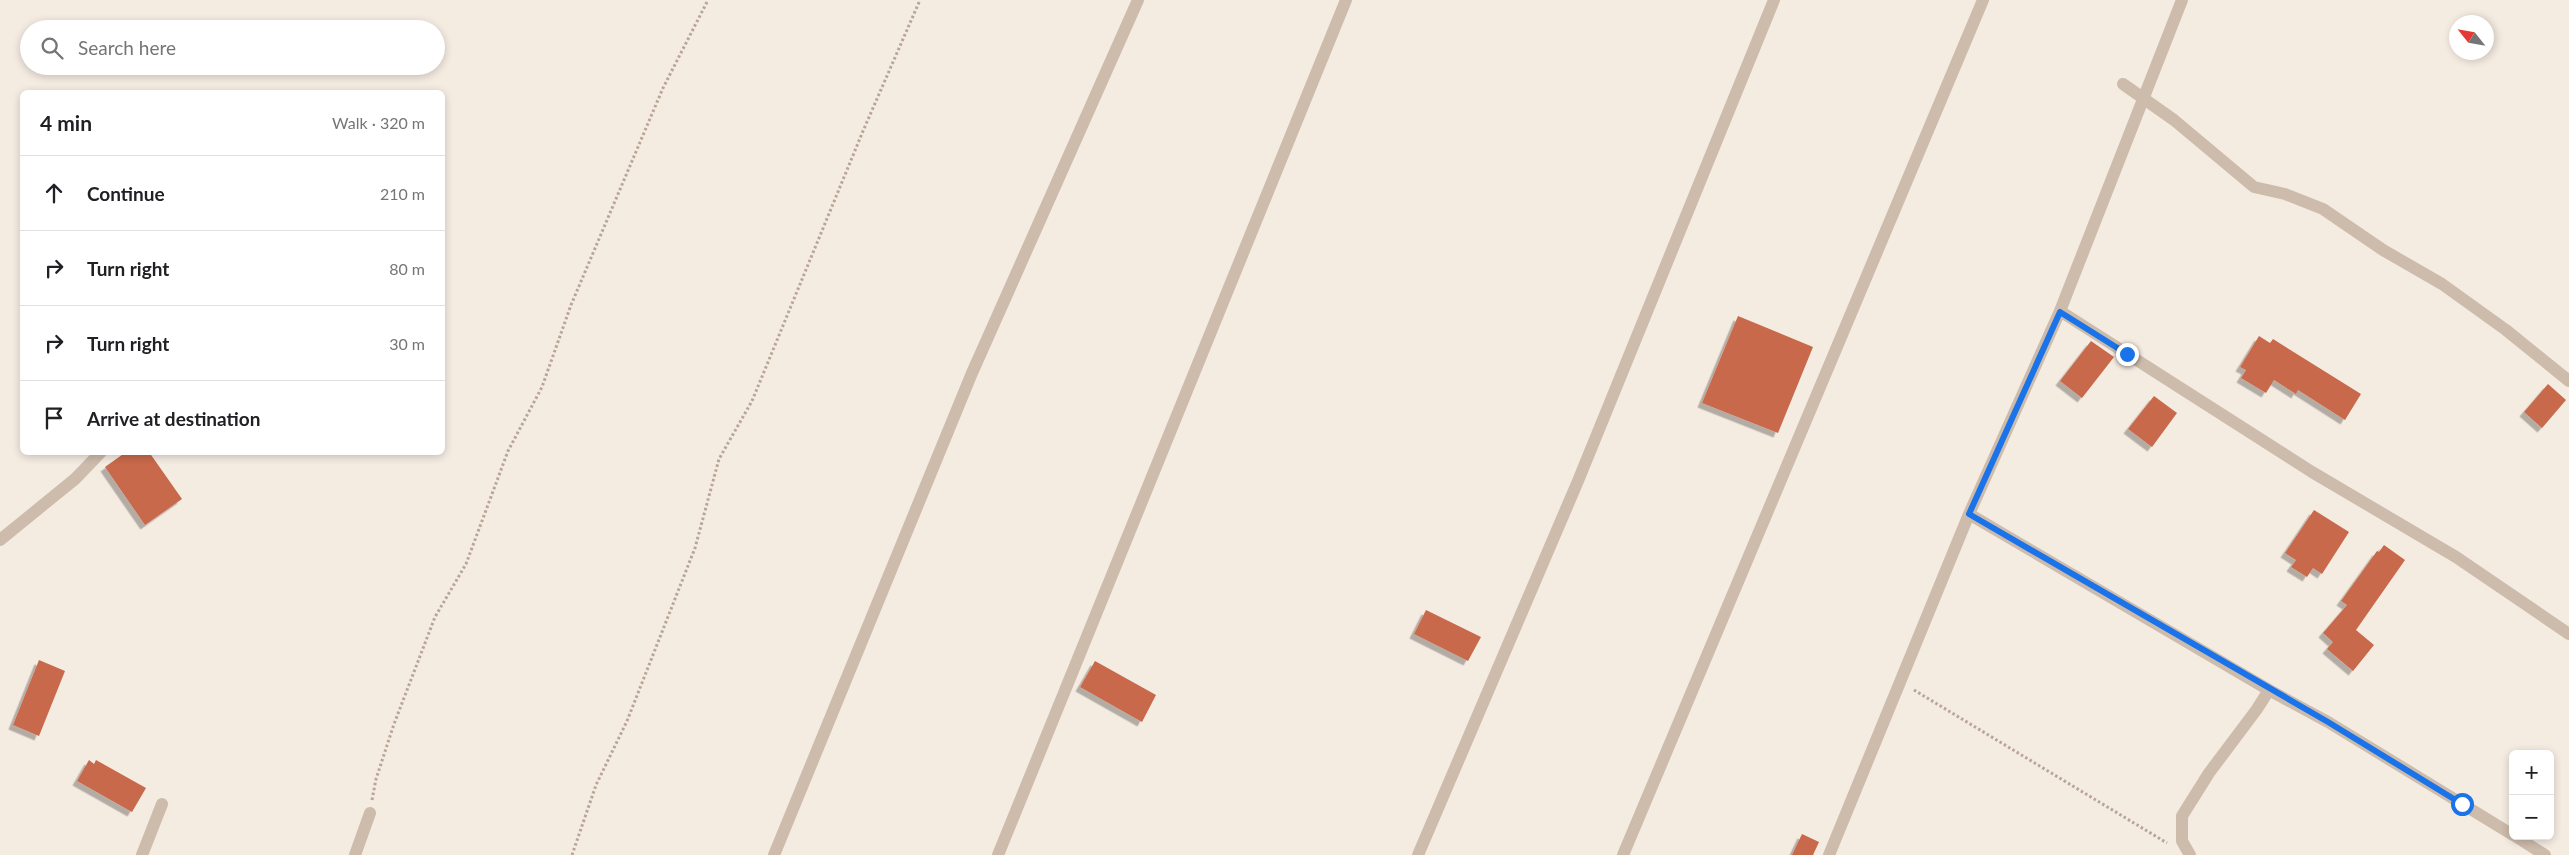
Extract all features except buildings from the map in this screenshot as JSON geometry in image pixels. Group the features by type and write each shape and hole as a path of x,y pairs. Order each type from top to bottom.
{"street":[{"path":"774,855 972,374 1138,0"},
{"path":"998,855 1346,0"},
{"path":"1418,855 1578,480 1774,0"},
{"path":"1623,855 1984,0"},
{"path":"1829,855 1969,514 2060,312 2182,0"},
{"path":"2123,84 2144,97 2254,187 2285,194 2323,208 2383,250 2442,284 2506,330 2569,381"},
{"path":"2060,312 2312,472 2456,557 2569,634"},
{"path":"0,540 75,479 98,455"},
{"path":"1969,514 2269,690 2328,722 2509,833"},
{"path":"2190,855 2182,841 2182,816 2209,773 2269,690"},
{"path":"142,855 162,804"},
{"path":"355,855 370,812"},
{"path":"2521,840 2545,855"}],"path":[{"path":"370,812 376,778 435,617 466,564 508,451 542,387 571,305 663,88 708,0"},
{"path":"572,855 596,785 627,721 695,548 719,460 752,401 863,131 920,0"},
{"path":"1900,682 2172,846"}],"route":[{"path":"2127,354 2060,312 1969,514 2269,690 2328,722 2462,804"}]}
